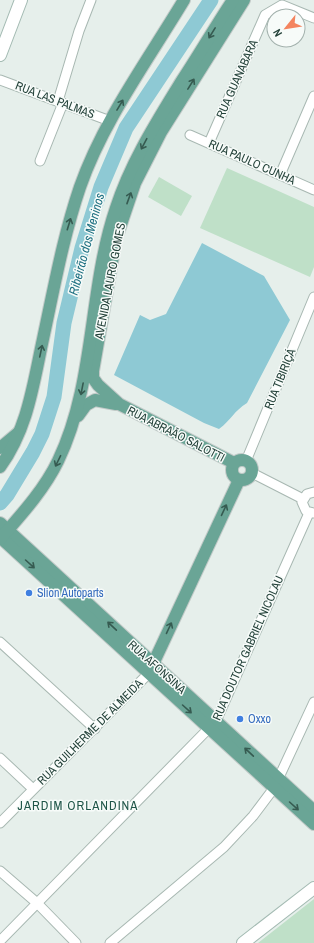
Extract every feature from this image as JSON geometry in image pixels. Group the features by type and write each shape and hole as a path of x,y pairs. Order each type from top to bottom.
{"main road":[{"path":"0,467 12,450 21,432 33,389 62,250 81,186 110,121 184,0"},
{"name":"AVENIDA LAURO GOMES","path":"2,533 50,476 58,462 73,425 85,375 105,248 120,194 134,163 153,128 233,0"},
{"name":"AVENIDA LAURO GOMES","path":"119,404 98,385 93,378 93,371 113,253 122,220 135,183 152,148 244,0"},
{"name":"AVENIDA LAURO GOMES","path":"73,425 92,401 97,399 119,404"},
{"name":"RUA ABRAÃO SALOTTI","path":"119,404 234,463"},
{"path":"0,448 21,432"},
{"path":"241,460 246,461 252,467 252,473 248,478 239,480 232,473 234,463 241,460"},
{"name":"RUA GUILHERME DE ALMEIDA","path":"151,668 239,480"},
{"name":"RUA AFONSINA","path":"2,533 276,783 314,824"},
{"name":"RUA AFONSINA","path":"276,783 314,811"}],"street":[{"path":"0,55 21,0"},
{"path":"40,161 61,102 79,31 91,0"},
{"name":"RUA GUANABARA","path":"209,143 265,14 282,5 314,18"},
{"name":"RUA LAS PALMAS","path":"0,80 110,121"},
{"path":"280,175 314,96"},
{"name":"RUA PAULO CUNHA","path":"190,135 314,190"},
{"name":"RUA TIBIRIÇÁ","path":"246,461 314,297"},
{"path":"252,473 303,499"},
{"path":"311,513 303,506 303,499 307,494 314,492"},
{"name":"RUA DOUTOR GABRIEL NICOLAU","path":"0,941 213,725 311,513"},
{"path":"0,642 95,729"},
{"name":"RUA GUILHERME DE ALMEIDA","path":"0,823 95,729 151,668"},
{"path":"110,943 224,848 253,816 276,783 314,702"},
{"path":"0,758 33,789"},
{"path":"0,871 37,903 76,943"},
{"path":"243,943 314,888"}],"green space":[{"path":"227,168 314,207 314,267 310,277 200,228"},
{"path":"159,177 192,196 181,216 148,197"},
{"path":"314,899 314,943 258,943"}],"water":[{"path":"202,243 264,276 290,320 247,403 219,429 204,423 114,375 140,315 150,320 166,314"}],"waterway":[{"name":"Ribeirão dos Meninos","path":"0,503 7,495 33,452 42,434 54,397 64,323 82,248 101,187 126,128 211,0"}],"place":[{"name":"Slion Autoparts","path":"29,593"},
{"name":"Oxxo","path":"240,719"}],"district":[{"name":"JARDIM ORLANDINA","path":"78,805"}]}
